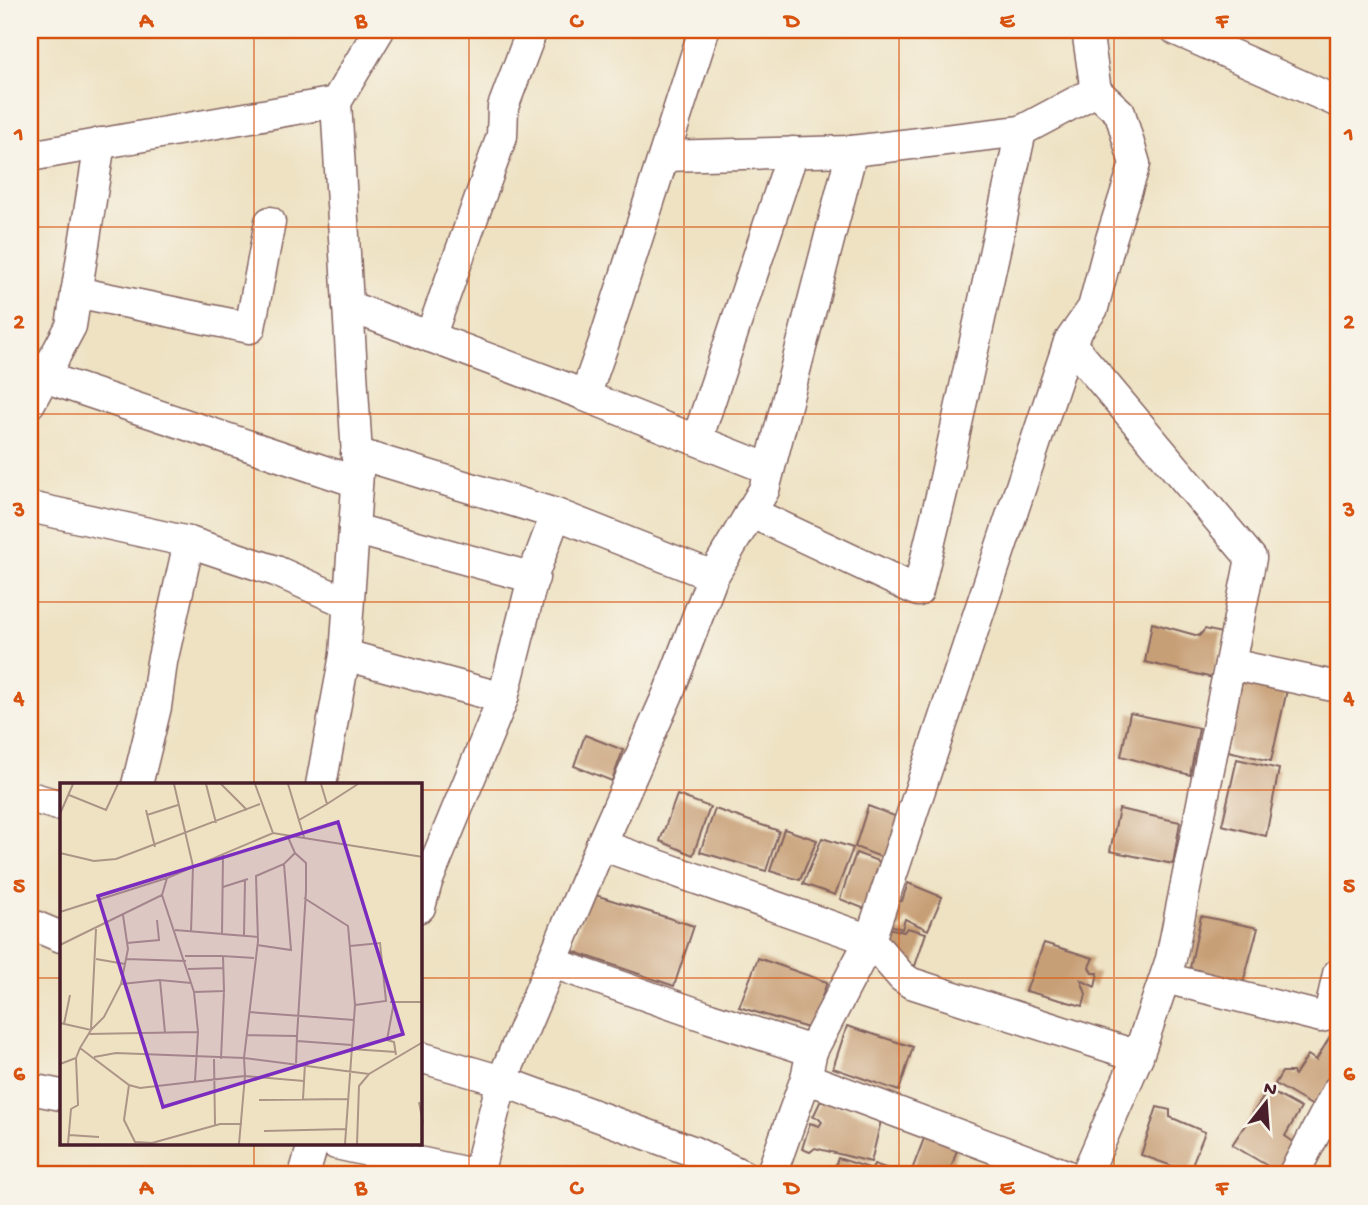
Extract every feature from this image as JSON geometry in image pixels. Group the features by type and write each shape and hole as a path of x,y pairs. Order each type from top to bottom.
{"street":[{"path":"321,783 345,655 357,482 335,102 379,30"},
{"path":"430,337 502,136 503,107 532,30"},
{"path":"593,398 585,396 704,30"},
{"path":"771,1175 809,1064 870,940 1069,342 1093,308 1135,163 1120,113 1096,91 1087,30"},
{"path":"1176,30 1338,102"},
{"path":"664,156 852,151 1021,131 1096,91"},
{"path":"30,156 335,102"},
{"path":"750,512 918,591 1021,131"},
{"path":"100,143 71,326 34,394 357,482"},
{"path":"345,1146 479,1175 502,1081 668,694 713,576 764,490 852,151"},
{"path":"697,440 793,152"},
{"path":"76,292 250,328 270,222"},
{"path":"348,306 593,398 769,469"},
{"path":"1069,342 1251,558 1171,959 1138,1056 1086,1175"},
{"path":"356,453 556,514 713,576"},
{"path":"30,507 189,542 276,572 348,603"},
{"path":"422,900 503,698 534,578 556,514"},
{"path":"354,529 534,578"},
{"path":"138,783 189,542"},
{"path":"345,655 503,698"},
{"path":"1230,664 1338,687"},
{"path":"30,797 60,806"},
{"path":"601,845 870,940 902,977 911,983 1138,1056"},
{"path":"30,924 60,937"},
{"path":"553,963 710,1018 809,1064 1066,1175"},
{"path":"1165,978 1321,1017 1334,1016 1338,974"},
{"path":"422,1058 502,1081 692,1151 741,1175"},
{"path":"30,1089 60,1095"},
{"path":"1293,1175 1338,1090"},
{"path":"304,1175 312,1146"}],"building":[{"path":"1152,623 1199,636 1205,629 1221,633 1213,678 1145,662"},
{"path":"1242,681 1287,690 1271,761 1228,751"},
{"path":"1130,713 1199,728 1190,775 1121,756"},
{"path":"585,735 623,750 612,781 574,766"},
{"path":"1237,759 1279,769 1266,836 1222,825"},
{"path":"677,795 710,807 693,855 660,841"},
{"path":"868,806 900,818 886,859 855,847"},
{"path":"715,809 779,831 766,871 700,852"},
{"path":"1119,809 1180,822 1173,864 1110,851"},
{"path":"784,829 817,840 800,880 770,871"},
{"path":"822,838 853,848 835,895 803,884"},
{"path":"856,853 886,864 870,911 840,899"},
{"path":"908,883 942,897 928,930 905,919 902,929 884,923 893,898 902,901"},
{"path":"589,893 694,926 674,986 572,951"},
{"path":"1201,916 1258,928 1243,983 1190,968"},
{"path":"885,927 904,932 907,928 926,933 915,966 889,955"},
{"path":"1044,943 1093,958 1089,967 1092,973 1098,973 1095,987 1081,980 1086,994 1083,1006 1026,991"},
{"path":"758,958 827,982 811,1029 739,1007"},
{"path":"847,1026 913,1047 899,1091 833,1068"},
{"path":"1331,1035 1338,1039 1338,1072 1315,1107 1275,1084 1282,1072 1293,1072 1295,1075 1308,1055 1316,1060"},
{"path":"1268,1090 1301,1108 1285,1136 1295,1143 1278,1172 1232,1145"},
{"path":"821,1100 881,1121 871,1162 815,1148 810,1152 802,1149 810,1123 819,1126 822,1122 813,1117"},
{"path":"1157,1107 1170,1110 1170,1117 1205,1132 1189,1172 1141,1155"},
{"path":"928,1128 960,1140 949,1175 925,1175 912,1170"},
{"path":"838,1158 869,1168 867,1175 832,1175"},
{"path":"874,1164 906,1175 870,1175"}]}
